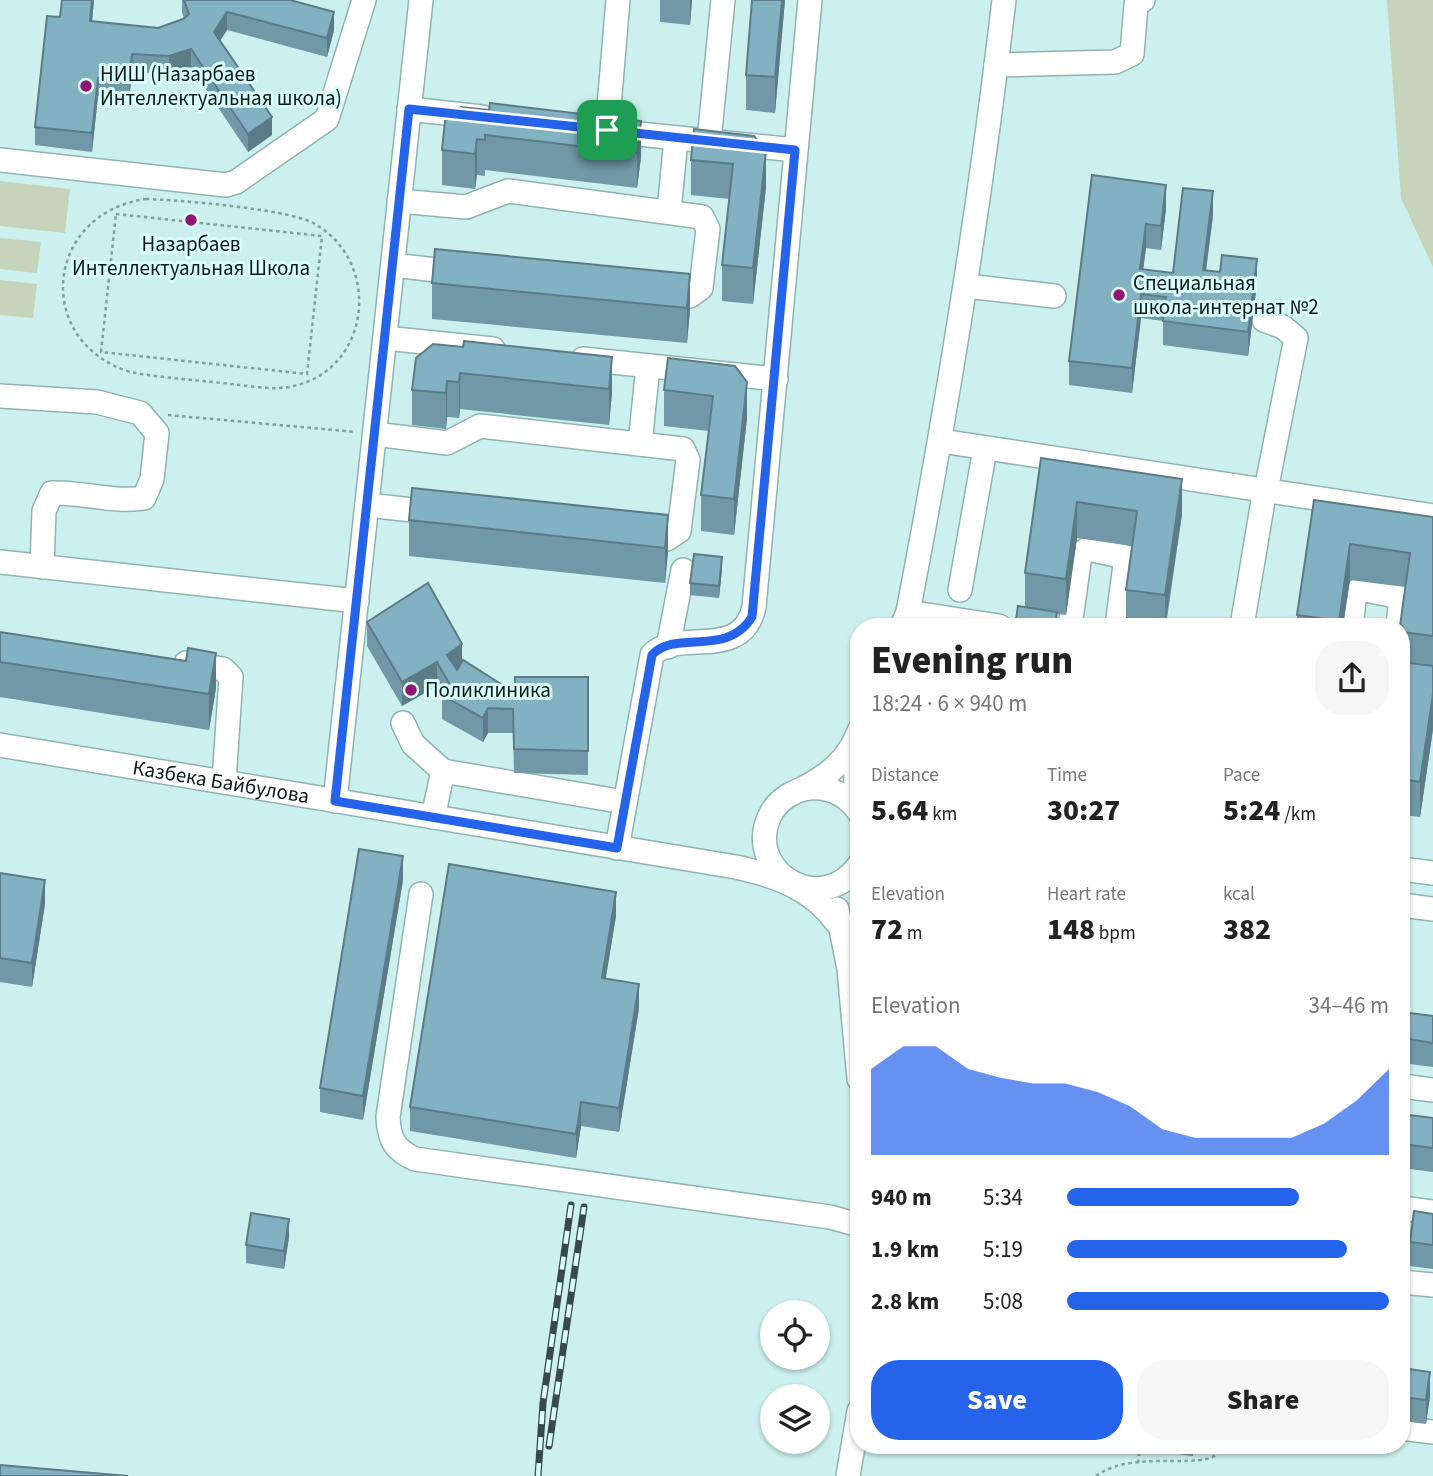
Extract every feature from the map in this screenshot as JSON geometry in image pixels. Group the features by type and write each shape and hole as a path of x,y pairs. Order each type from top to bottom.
{"street":[{"path":"0,160 226,185 236,182 327,119 364,0"},
{"path":"335,801 421,0"},
{"path":"607,130 618,0"},
{"path":"709,141 723,0"},
{"path":"617,848 652,655 668,647 723,639 747,626 752,617 810,0"},
{"path":"905,618 941,441 966,286 1003,0"},
{"path":"996,65 1115,62 1132,54 1136,5 1143,0"},
{"path":"409,109 502,119"},
{"path":"581,127 795,150"},
{"path":"669,212 676,138"},
{"path":"399,201 467,207 508,191 698,215 708,224 701,288 690,296 642,291"},
{"path":"393,265 489,275"},
{"path":"966,286 1054,296"},
{"path":"1243,618 1265,489 1296,338 1283,327 1264,320"},
{"path":"385,338 510,351"},
{"path":"565,357 776,379"},
{"path":"640,444 648,366"},
{"path":"0,396 97,402 140,413 157,433 152,479 144,498 124,501 79,492 52,493 44,510 42,566"},
{"path":"375,434 447,443 480,426 687,452 679,531 667,539 612,533"},
{"path":"941,441 1433,516"},
{"path":"960,590 985,449"},
{"path":"367,505 462,516"},
{"path":"1071,618 1080,555 1087,550 1126,557 1118,618"},
{"path":"0,562 357,601"},
{"path":"668,647 683,570"},
{"path":"1352,618 1355,593 1360,589 1398,595 1401,602 1399,618"},
{"path":"158,659 223,669 231,677 224,782"},
{"path":"403,723 413,744 443,771 624,802"},
{"name":"Казбека Байбулова","path":"0,745 728,866 789,881 815,898 838,924"},
{"path":"728,866 751,854 777,806 832,771 850,749"},
{"path":"433,817 443,771"},
{"path":"796,792 811,788 828,789 843,795 850,802"},
{"path":"766,827 769,858 789,881 803,888 819,889 835,886 850,874"},
{"path":"1410,870 1433,873"},
{"path":"850,879 838,903 838,924 850,980"},
{"path":"421,894 387,1117 392,1143 400,1152 415,1159 816,1215 850,1223"},
{"path":"1410,906 1433,909"},
{"path":"1410,1087 1433,1090"},
{"path":"1410,1209 1433,1212"},
{"path":"1410,1283 1433,1285"},
{"path":"1410,1430 1433,1432"},
{"path":"848,1476 852,1454"}],"path":[{"path":"161,200 297,216 334,238 356,274 361,302 356,330 338,360 310,381 281,389 130,372 116,368 91,352 73,329 64,301 64,272 71,251 82,232 104,212 131,201 161,200"},
{"path":"116,214 322,236 307,374 101,352 116,214"},
{"path":"140,413 375,434"},
{"path":"1139,1463 1140,1454"},
{"path":"1216,1463 1219,1454"},
{"path":"1096,1476 1119,1465 1139,1463 1171,1468"}],"green space":[{"path":"1387,0 1433,0 1433,267 1401,198"},
{"path":"0,181 70,189 65,233 0,226"},
{"path":"0,238 41,242 37,273 0,269"},
{"path":"0,280 37,284 33,318 0,315"}],"building":[{"name":"НИШ (Назарбаев Интеллектуальная школа)","path":"62,0 92,0 90,21 158,28 189,14 184,0 290,0 334,12 327,38 227,12 214,32 272,117 248,134 191,49 169,56 132,54 129,82 98,78 92,133 35,127 47,16 60,17"},
{"path":"752,0 782,0 775,77 746,75"},
{"path":"490,103 641,121 637,153 485,135 485,140 477,139 475,154 442,150 445,121 461,107 489,110"},
{"path":"694,129 754,136 766,151 753,268 722,265 733,164 691,160"},
{"name":"Специальная школа-интернат №2","path":"1092,175 1166,185 1161,226 1146,224 1140,269 1173,273 1183,188 1213,191 1203,270 1220,272 1222,255 1257,259 1248,332 1163,321 1166,297 1141,294 1132,368 1069,361"},
{"path":"435,249 690,274 687,308 432,283"},
{"path":"464,341 612,357 609,389 460,373 459,382 447,381 446,393 412,390 416,358 433,344 463,347"},
{"path":"668,358 735,366 747,382 734,499 701,495 713,396 664,390"},
{"path":"1041,458 1182,479 1165,595 1126,590 1137,511 1077,502 1066,579 1025,573"},
{"path":"412,488 668,515 665,548 409,520"},
{"path":"1314,500 1433,517 1433,636 1410,633 1410,618 1401,618 1410,553 1350,544 1339,618 1297,615"},
{"path":"694,554 722,557 719,586 690,583"},
{"name":"Поликлиника","path":"428,583 462,644 447,655 457,670 463,660 501,684 495,695 515,696 515,677 588,677 588,751 514,749 513,709 488,708 483,718 442,695 449,683 437,662 402,682 367,622"},
{"path":"1018,606 1057,612 1056,618 1016,618"},
{"path":"0,632 186,661 188,648 216,653 209,694 0,662"},
{"path":"1410,663 1433,666 1433,694 1420,782 1410,780"},
{"path":"359,849 403,856 363,1096 320,1088"},
{"path":"449,864 616,892 602,978 639,984 619,1108 581,1102 576,1134 410,1107"},
{"path":"0,873 45,880 32,963 0,958"},
{"path":"1410,1013 1433,1016 1433,1043 1410,1039"},
{"path":"1410,1115 1433,1118 1433,1148 1410,1145"},
{"path":"1414,1211 1433,1214 1433,1245 1410,1242"},
{"path":"251,1213 289,1219 284,1251 246,1245"},
{"path":"1410,1369 1430,1372 1426,1400 1410,1398"},
{"path":"0,1465 128,1476 0,1476"}],"railway":[{"path":"538,1476 543,1403 571,1205"},
{"path":"549,1446 584,1207"}],"place":[{"name":"НИШ (Назарбаев Интеллектуальная школа)","path":"86,86"},
{"name":"Назарбаев Интеллектуальная Школа","path":"191,220"},
{"name":"Специальная школа-интернат №2","path":"1119,295"},
{"name":"Поликлиника","path":"411,690"}],"route":[{"path":"409,109 607,130 795,150 752,617 747,626 723,639 668,647 652,655 617,848 335,801 409,109"}]}
